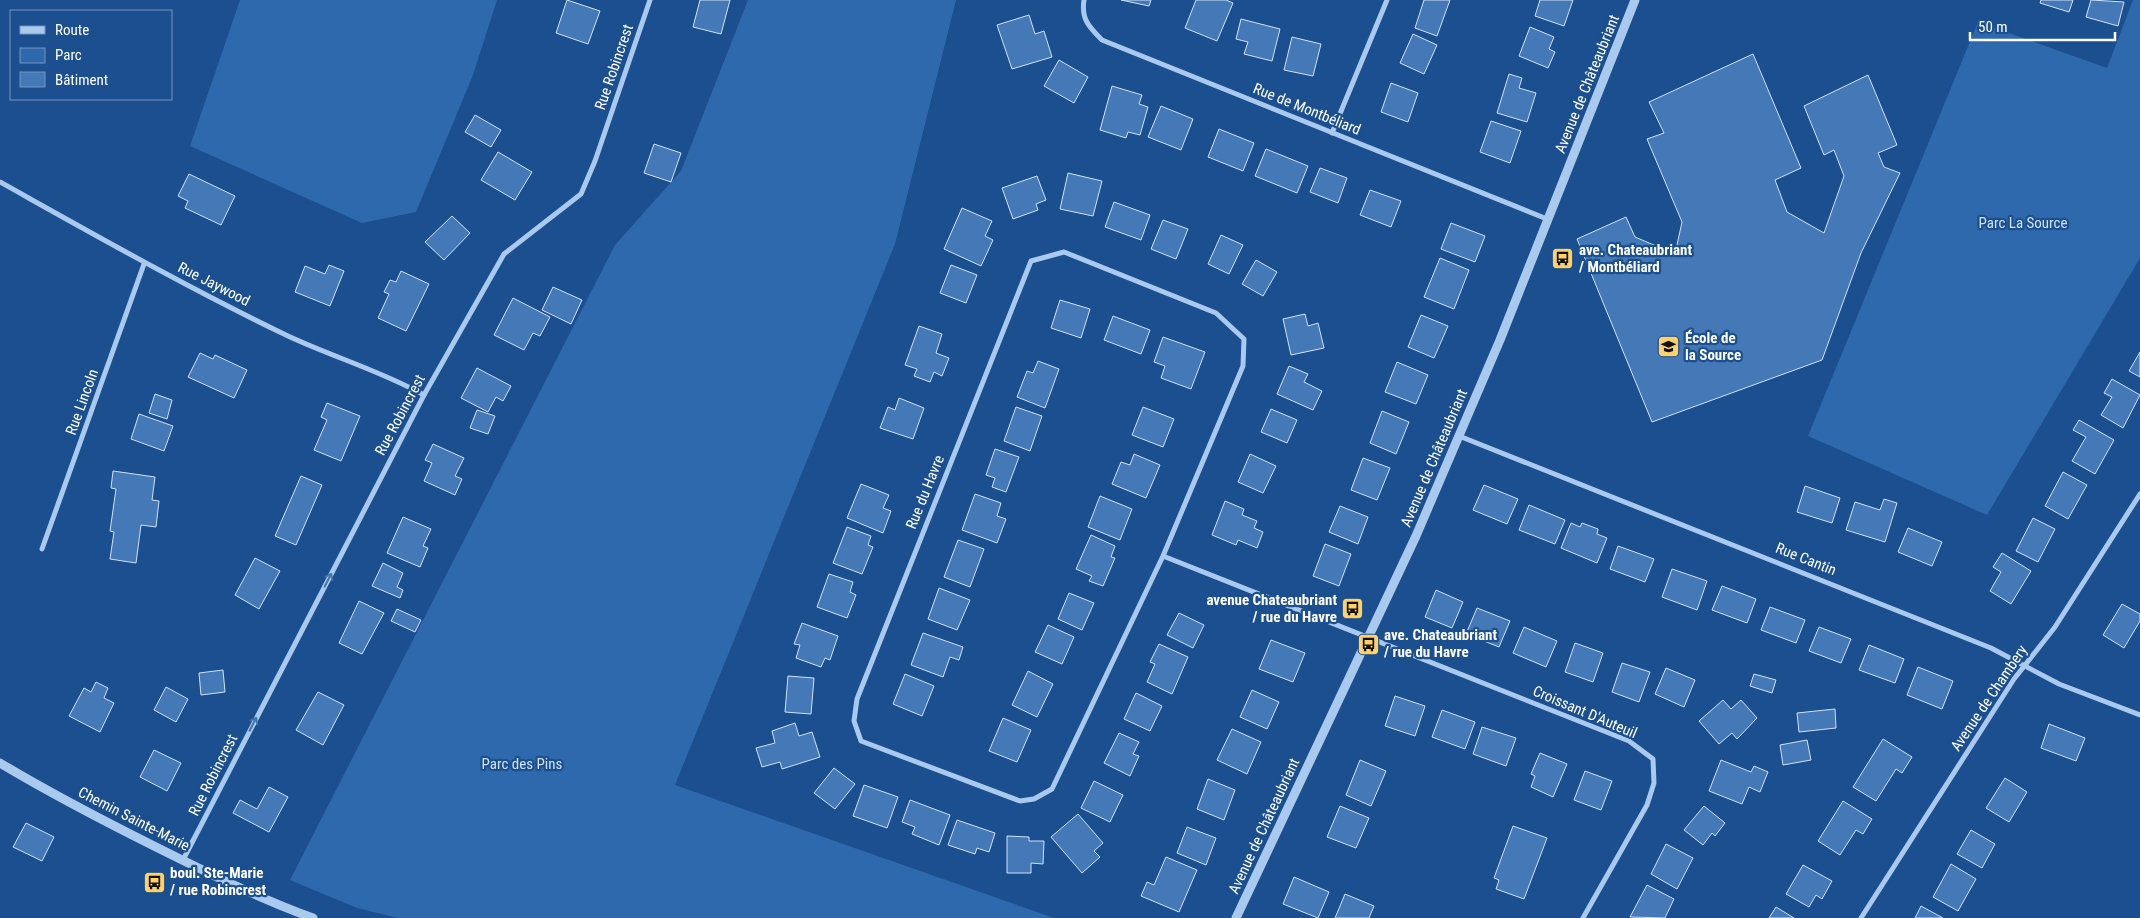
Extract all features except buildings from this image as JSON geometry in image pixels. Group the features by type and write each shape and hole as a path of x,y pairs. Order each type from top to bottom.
{"street":[{"name":"Rue Robincrest","path":"182,860 424,395 504,254 580,194 594,161 650,0"},
{"name":"Rue de Montbéliard","path":"1084,0 1082,9 1086,24 1102,40 1547,219"},
{"path":"1332,133 1387,0"},
{"name":"Avenue de Châteaubriant","path":"1236,918 1368,639 1459,436 1500,340 1635,0"},
{"name":"Rue Jaywood","path":"0,182 144,264 290,336 401,382 424,395"},
{"name":"Rue du Havre","path":"1064,252 1216,313 1244,339 1243,366 1163,556 1052,789 1034,799 1020,800 860,741 854,721 857,699 1031,261 1064,252"},
{"name":"Rue Lincoln","path":"42,549 144,264"},
{"name":"Rue Cantin","path":"1459,436 1991,648 2059,684 2140,715"},
{"name":"Avenue de Chambery","path":"1861,918 2023,666 2055,627 2140,494"},
{"path":"1163,556 1368,639"},
{"name":"Croissant D'Auteuil","path":"1368,639 1630,741 1653,759 1654,783 1647,805 1583,918"},
{"name":"Chemin Sainte-Marie","path":"0,763 95,816 182,860 275,904 313,918"}],"green space":[{"path":"240,0 497,0 473,75 416,212 362,223 190,146"},
{"name":"Parc des Pins","path":"748,0 956,0 895,244 675,785 1054,918 398,918 357,908 290,880 615,245 681,171"},
{"name":"Parc La Source","path":"2133,0 2140,0 2140,258 1987,515 1808,436 1978,22 2107,68"}],"place":[{"name":"ave. Chateaubriant / Montbéliard","path":"1563,259"},
{"name":"École de la Source","path":"1669,347"},
{"name":"avenue Chateaubriant / rue du Havre","path":"1353,609"},
{"name":"ave. Chateaubriant / rue du Havre","path":"1368,644"},
{"name":"boul. Ste-Marie / rue Robincrest","path":"154,882"}]}
